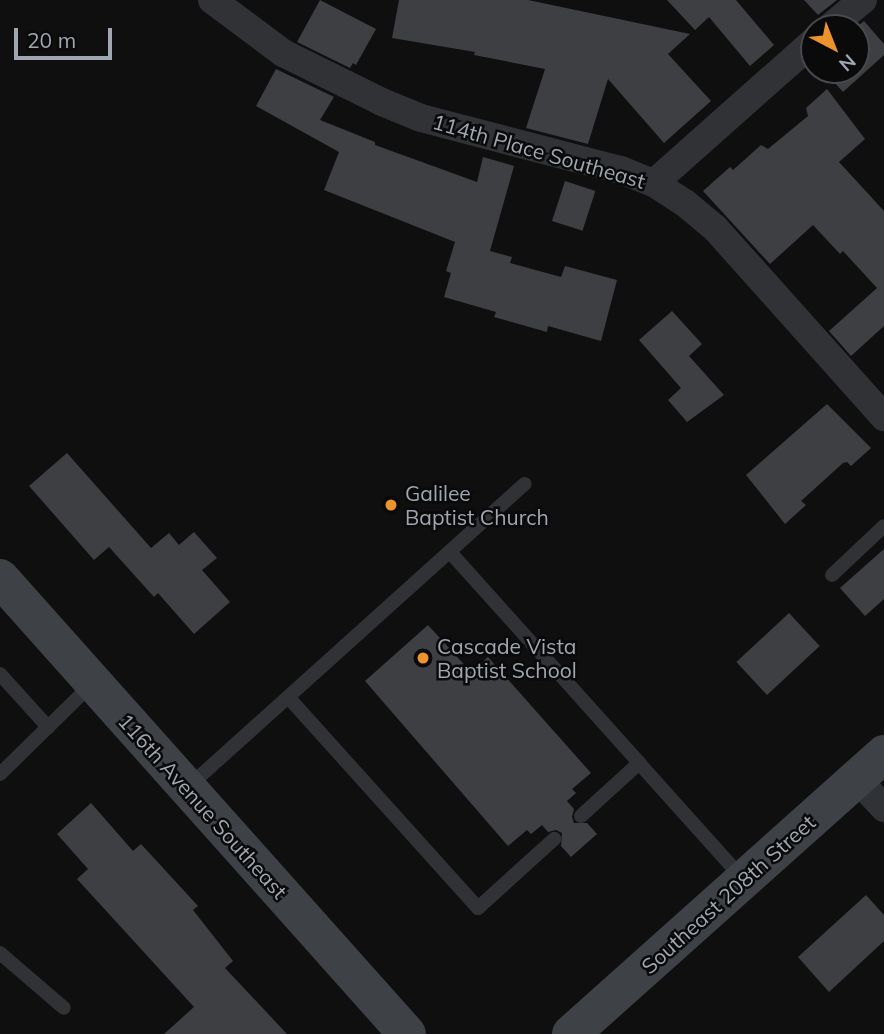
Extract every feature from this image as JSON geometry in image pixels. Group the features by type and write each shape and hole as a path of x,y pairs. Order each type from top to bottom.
{"main road":[{"name":"116th Avenue Southeast","path":"0,578 407,1034"},
{"name":"Southeast 208th Street","path":"571,1034 871,766"}],"street":[{"name":"114th Place Southeast","path":"212,0 283,53 382,102 421,118 587,160 654,183 685,203 715,228 884,417"},
{"path":"846,14 863,0"},
{"path":"654,183 800,53"},
{"path":"871,766 884,807"}],"lane":[{"path":"187,788 525,484"},
{"path":"832,575 884,526"},
{"path":"450,552 744,880"},
{"path":"0,674 48,727"},
{"path":"0,774 93,683"},
{"path":"288,697 478,908 554,839"},
{"path":"581,816 639,763"},
{"path":"0,953 64,1007"}],"building":[{"path":"320,0 376,29 356,65 353,63 350,68 297,42"},
{"path":"399,0 528,0 690,34 668,54 711,101 664,143 608,79 588,144 526,128 545,69 474,55 475,52 392,38"},
{"path":"667,0 736,0 774,45 750,66 709,17 695,30"},
{"path":"804,0 837,0 819,14"},
{"path":"870,28 884,44 884,55 870,68"},
{"path":"276,69 334,97 320,120 375,142 375,145 477,182 483,157 514,166 490,251 512,257 510,263 561,277 565,266 617,280 601,341 548,326 547,332 494,317 496,312 444,297 451,273 446,271 455,242 324,190 339,152 256,106"},
{"path":"836,84 852,84 843,92"},
{"path":"827,89 865,139 839,162 884,211 884,326 851,356 829,331 877,288 843,251 840,254 813,225 770,264 703,191 730,167 733,170 761,145 768,149 808,116 806,108"},
{"path":"565,181 595,191 582,231 552,221"},
{"path":"672,311 702,344 689,356 724,395 687,422 668,400 681,388 639,340"},
{"path":"827,404 871,448 851,466 847,462 843,463 801,501 806,505 785,524 746,475"},
{"path":"67,453 151,548 169,533 179,545 194,532 217,558 202,570 230,602 194,634 158,593 154,597 109,547 94,560 29,486"},
{"path":"884,549 884,599 865,616 840,588"},
{"path":"789,613 820,646 767,695 736,662"},
{"path":"428,625 471,672 488,657 591,773 572,789 576,793 567,801 574,809 574,823 587,823 597,834 571,857 561,846 562,833 556,830 548,832 542,825 531,834 527,830 508,846 365,681"},
{"path":"91,803 133,851 141,844 198,906 193,910 233,961 225,968 287,1034 164,1034 194,1007 77,879 88,869 57,834"},
{"path":"866,895 884,915 884,941 829,992 798,957"}],"place":[{"name":"Galilee Baptist Church","path":"391,505"},
{"name":"Cascade Vista Baptist School","path":"423,658"}]}
